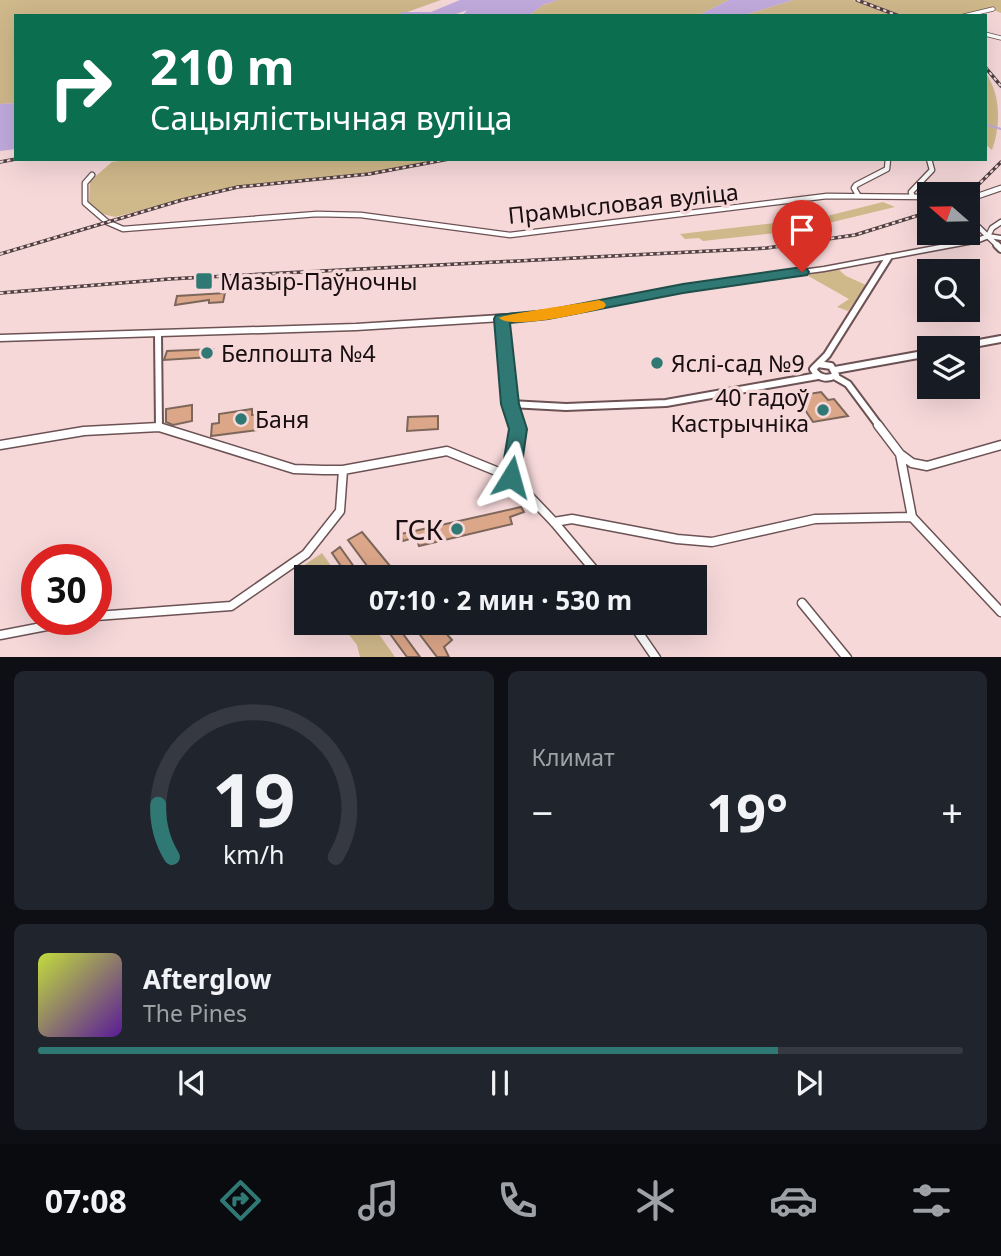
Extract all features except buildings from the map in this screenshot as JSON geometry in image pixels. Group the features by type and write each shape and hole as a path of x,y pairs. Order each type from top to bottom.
{"street":[{"path":"972,14 993,9"},
{"path":"858,195 856,185 887,169 889,161"},
{"path":"912,195 911,192 932,170 930,161"},
{"name":"Прамысловая вуліца","path":"92,175 85,183 85,203 107,222 123,229 317,214 361,215 510,235 827,196 917,196"},
{"path":"980,195 1001,188"},
{"path":"988,236 992,228 1001,222"},
{"path":"980,228 1001,249"},
{"path":"0,338 158,334 548,315 683,288 888,258 988,236 1001,238"},
{"path":"818,376 813,369 827,355 888,258"},
{"path":"501,319 510,404 518,429 511,477"},
{"path":"158,334 159,427"},
{"path":"980,343 1001,339"},
{"path":"827,355 834,372"},
{"path":"510,404 566,407 666,403 800,381 917,355"},
{"path":"818,365 834,372 848,384 901,454 912,463 927,466 1001,445"},
{"path":"0,445 85,431 159,427 294,469 343,470 447,451 511,477 590,565"},
{"path":"901,454 912,517 1001,612"},
{"path":"112,615 231,606 306,554 340,510 343,470"},
{"path":"554,522 572,519 677,539 712,542 815,519 912,517"},
{"path":"802,603 847,657"},
{"path":"0,635 21,631"},
{"path":"640,635 656,657"}],"shaded area":[{"path":"0,0 441,0 402,14 14,14 14,103 0,104"},
{"path":"460,0 558,0 543,5 531,14 464,14 467,10 456,14 400,14 431,12"},
{"path":"558,0 729,0 701,14 531,14 543,5"},
{"path":"729,0 793,0 748,14 701,14"},
{"path":"793,0 853,0 889,14 748,14"},
{"path":"861,0 1001,0 1001,13 994,10 977,14 899,14"},
{"path":"987,76 994,90 998,110 992,150 987,146"},
{"path":"14,103 14,149 0,151 0,104"},
{"path":"428,161 382,171 231,187 115,217 103,214 89,202 90,181 112,162"},
{"path":"883,202 895,207 795,231 703,241 699,238 685,239 680,234 819,218"},
{"path":"838,269 846,276 866,285 848,311 837,307 849,299 803,273"},
{"path":"322,553 330,565 304,565"},
{"path":"349,635 379,635 395,657 360,657 357,645"}],"waterway":[{"path":"987,125 1001,129"}],"railway":[{"path":"857,0 894,14"},
{"path":"987,69 1001,86"},
{"path":"0,162 14,159"},
{"path":"0,254 182,200 238,187 369,174 438,161"},
{"path":"980,183 1001,162"},
{"path":"0,293 169,279 767,248 855,235 917,216"}],"slow traffic":[{"path":"507,318 548,315 599,305"}],"place":[{"name":"Мазыр-Паўночны","path":"204,281"},
{"name":"Белпошта №4","path":"207,353"},
{"name":"Яслі-сад №9","path":"657,363"},
{"name":"40 гадоў Кастрычніка","path":"823,410"},
{"name":"Баня","path":"241,419"},
{"name":"ГСК","path":"457,529"}],"route":[{"path":"511,477 518,429 510,404 501,319 548,315 683,288 802,272"}]}
